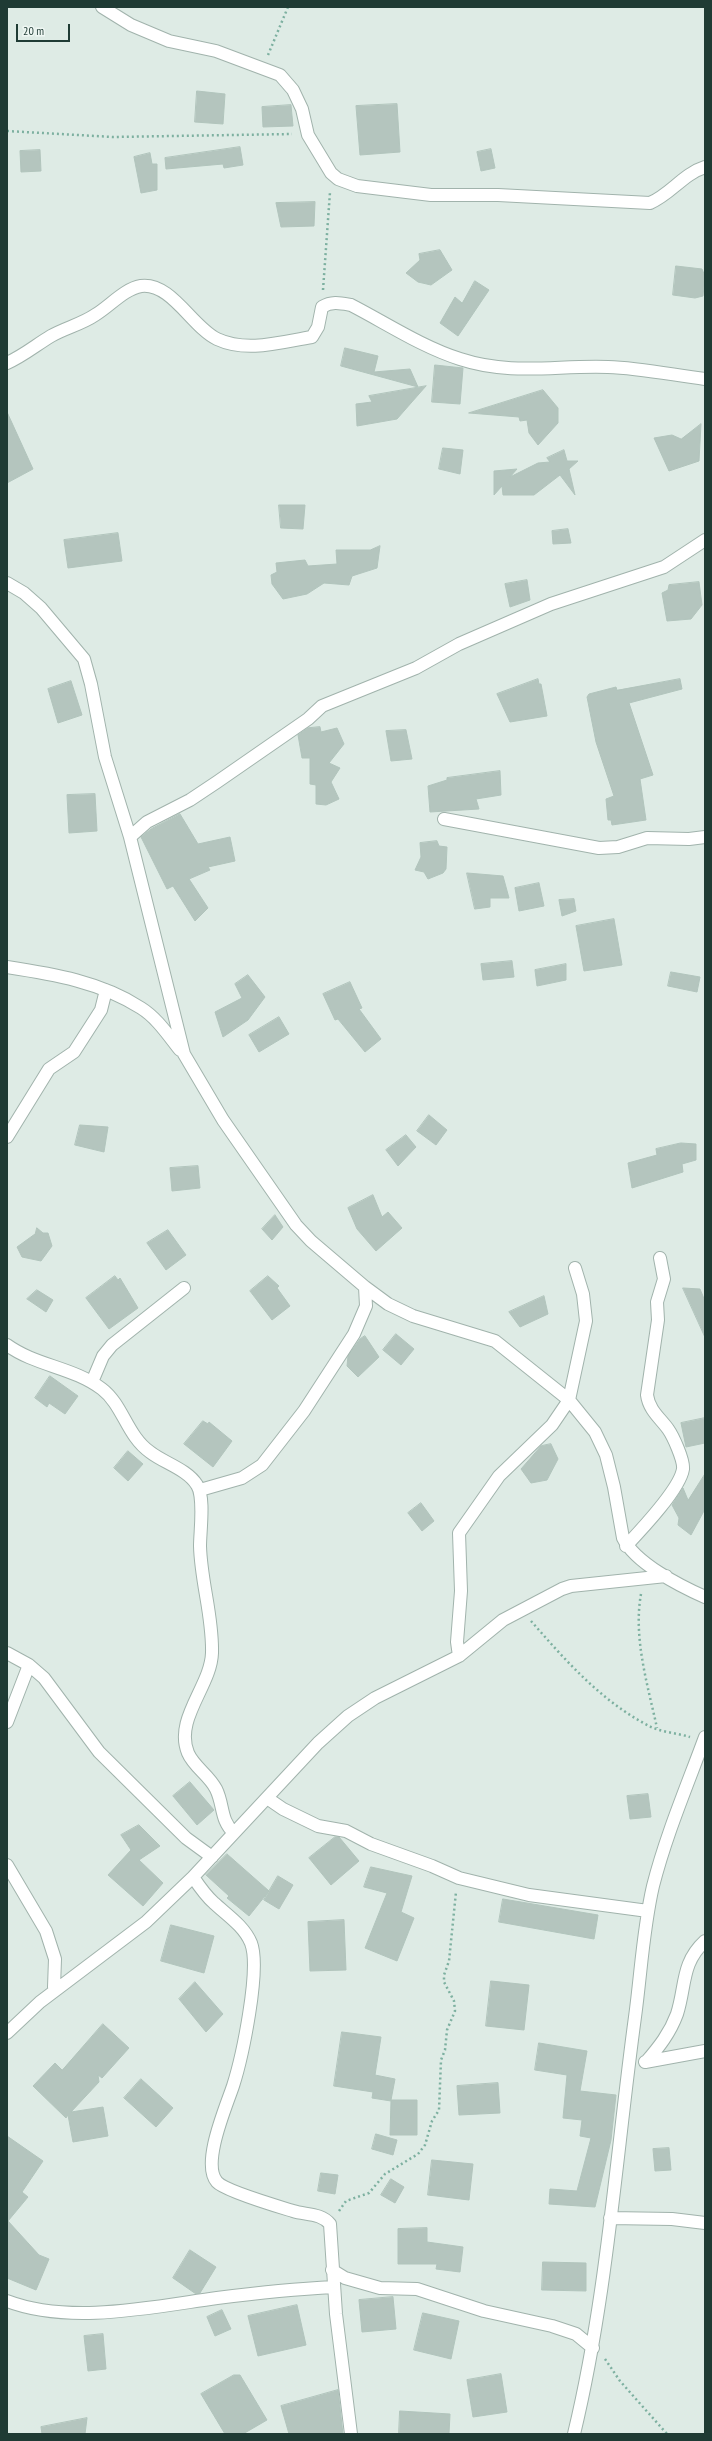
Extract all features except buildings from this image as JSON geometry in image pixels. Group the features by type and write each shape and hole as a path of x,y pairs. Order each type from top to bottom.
{"street":[{"path":"102,7 131,25 169,41 216,51 263,67 280,75 293,90 302,110 308,135 331,173 338,179 357,186 405,193 498,195 650,203 664,197 689,174 705,167"},
{"path":"7,363 22,356 51,336 95,316 131,290 142,286 154,287 168,294 201,327 216,338 251,347 312,337 318,327 322,307 329,303 351,305 435,349 460,359 490,367 523,370 608,367 705,379"},
{"path":"130,837 147,822 190,800 217,782 308,719 322,706 416,668 459,644 551,604 664,567 705,540"},
{"path":"7,583 24,593 41,608 84,659 91,684 105,756 130,837 184,1054"},
{"path":"444,819 599,848 618,847 647,838 689,840 705,836"},
{"path":"7,967 48,974 106,990 142,1008 161,1026 184,1054 223,1120 284,1210 311,1241 365,1287 388,1304 413,1316 495,1341 569,1400 595,1432 606,1455 614,1487 623,1538 626,1546 642,1561 705,1597"},
{"path":"8,1133 49,1069 74,1052 101,1010 106,990"},
{"path":"626,1546 666,1501 683,1468 681,1457 672,1435 651,1407 647,1395 658,1320 658,1302 664,1279 660,1258"},
{"path":"459,1656 457,1642 461,1592 459,1533 500,1476 552,1425 569,1400 586,1321 583,1294 574,1268"},
{"path":"200,1490 242,1478 262,1464 304,1411 354,1334 366,1306 365,1287"},
{"path":"92,1382 103,1356 112,1345 184,1288"},
{"path":"10,1351 60,1366 92,1382 113,1400 139,1444 192,1478 200,1490 201,1560 211,1616 212,1660 208,1677 191,1713 185,1740 192,1760 216,1789 226,1825 234,1833"},
{"path":"7,2033 58,1988 139,1928 193,1877 318,1743 348,1716 375,1698 459,1656 503,1620 520,1609 571,1586 644,1580 666,1576"},
{"path":"7,1653 29,1665 44,1678 87,1736 114,1768 186,1838 212,1857"},
{"path":"7,1722 29,1665"},
{"path":"574,2434 593,2348 610,2218 641,1948 648,1911 666,1840 704,1741"},
{"path":"267,1798 283,1809 318,1826 346,1831 371,1844 432,1866 459,1878 529,1895 648,1911"},
{"path":"7,1865 46,1931 55,1959 54,1987 58,1988"},
{"path":"193,1877 213,1902 237,1924 250,1943 253,1956 246,2030 233,2087 226,2102 213,2156 212,2168 214,2176 224,2187 295,2212 318,2216 330,2224 332,2270 351,2434"},
{"path":"646,2062 669,2032 677,2012 682,1982 691,1957 705,1941"},
{"path":"628,2066 705,2051"},
{"path":"610,2218 672,2219 705,2223"},
{"path":"332,2270 345,2278 380,2288 417,2289 484,2312 552,2326 576,2334 593,2348"},
{"path":"7,2301 45,2312 100,2311 157,2306 270,2291 334,2287"}],"path":[{"path":"263,67 288,7"},
{"path":"7,131 113,137 308,135"},
{"path":"322,307 331,173"},
{"path":"644,1580 639,1606 643,1661 657,1728"},
{"path":"520,1609 576,1673 611,1702 650,1727 704,1741"},
{"path":"330,2224 346,2201 369,2192 385,2174 418,2154 425,2145 432,2121 439,2110 441,2060 445,2050 447,2030 455,2011 454,2001 444,1982 444,1975 449,1961 459,1878"},
{"path":"593,2348 607,2361 620,2381 667,2434"}]}
